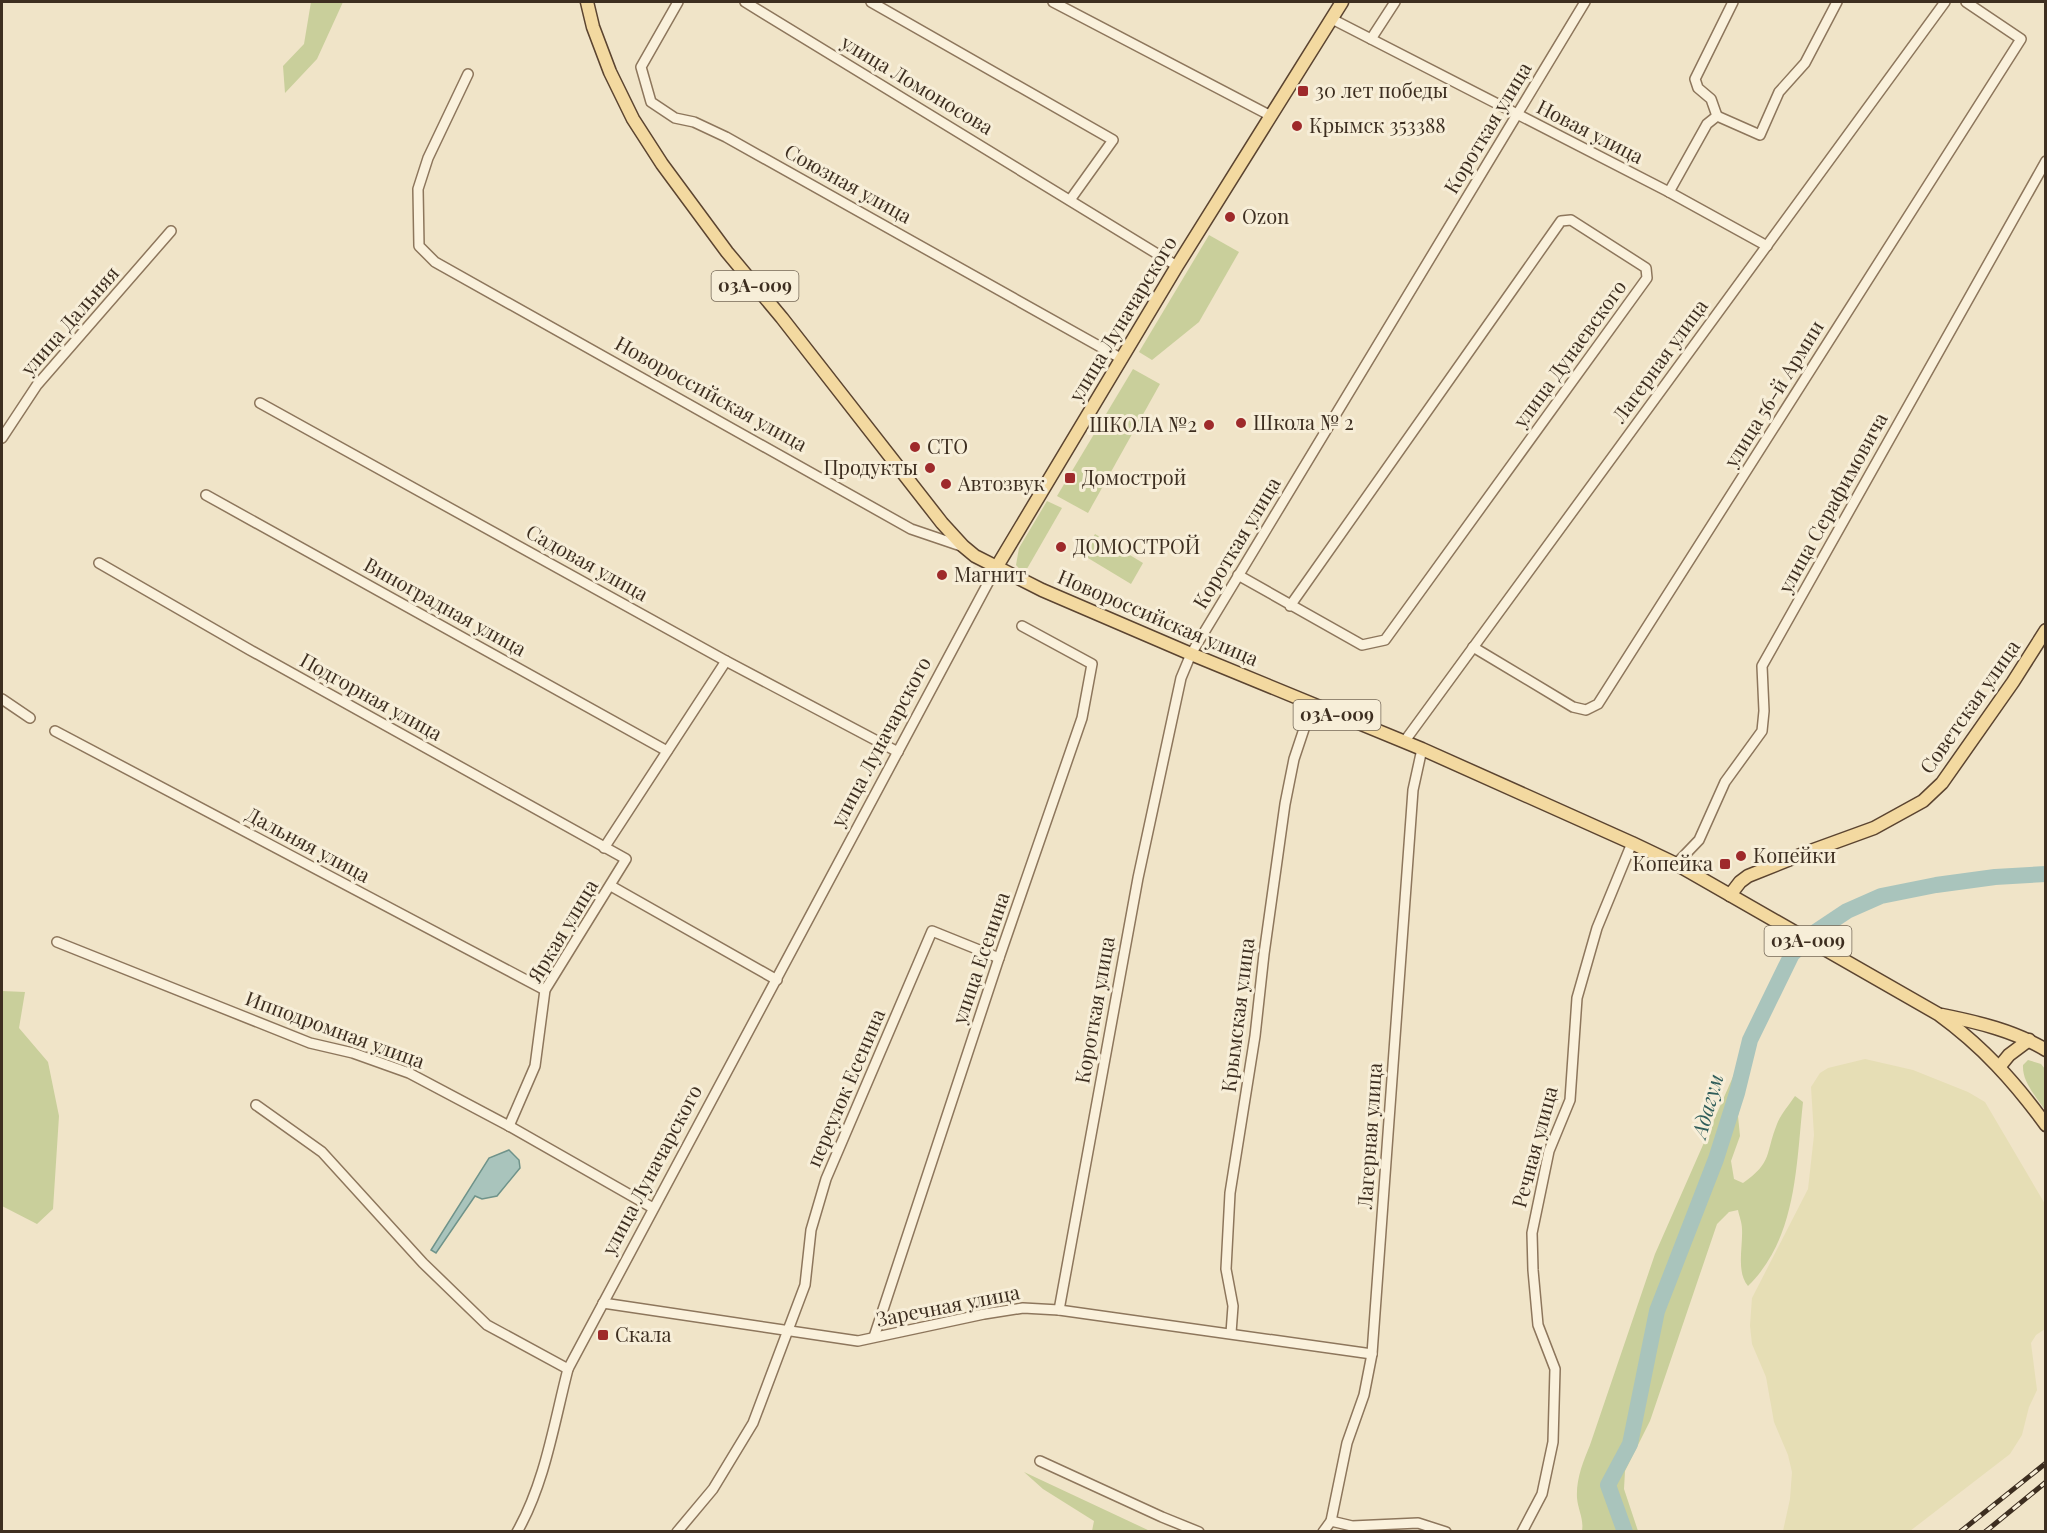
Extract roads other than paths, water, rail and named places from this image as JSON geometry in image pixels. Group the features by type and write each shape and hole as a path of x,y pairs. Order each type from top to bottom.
{"main road":[{"name":"03А-009","path":"587,2 593,27 610,72 633,119 662,164 727,252 782,318 942,523 963,546"},
{"name":"улица Луначарского","path":"996,568 1177,266 1342,2"},
{"name":"Новороссийская улица","path":"963,546 996,568 1041,590 1422,749 1676,864 1938,1014"},
{"name":"Советская улица","path":"1730,895 1748,876 1874,828 1923,801 1942,783 2013,682 2046,630"},
{"name":"03А-009","path":"1938,1014 2000,1066 2046,1125"},
{"path":"1938,1014 2029,1040 2046,1050"},
{"path":"2000,1066 2009,1055 2029,1040"}],"street":[{"name":"Союзная улица","path":"678,2 641,67 651,102 675,118 694,122 726,137 1122,359"},
{"name":"улица Ломоносова","path":"745,2 1177,266"},
{"path":"761,11 766,2"},
{"path":"871,2 1113,140 1071,200"},
{"path":"1053,2 1271,116"},
{"path":"1371,39 1395,2"},
{"name":"Короткая улица","path":"1059,1310 1138,878 1181,678 1191,654 1238,575 1585,2"},
{"path":"1733,2 1695,79 1698,88 1712,99 1717,116 1760,135 1779,92 1805,63 1837,2"},
{"name":"Лагерная улица","path":"1404,742 1945,2"},
{"name":"улица 56-й Армии","path":"1473,647 1573,707 1586,710 1598,704 2021,39 1966,2"},
{"name":"Новая улица","path":"1332,19 1669,192 1767,246"},
{"name":"Новороссийская улица","path":"468,74 428,158 418,189 419,246 435,262 911,529 963,546"},
{"path":"1669,192 1707,124 1717,116"},
{"name":"улица Серафимовича","path":"1676,864 1699,840 1725,782 1762,731 1764,711 1762,666 2046,161"},
{"name":"улица Дунаевского","path":"1571,220 1646,268 1647,278 1385,640 1362,645 1290,606 1561,221 1571,220"},
{"name":"улица Дальняя","path":"2,438 37,386 171,231"},
{"name":"Садовая улица","path":"260,403 726,661 898,752"},
{"name":"Виноградная улица","path":"206,495 667,751"},
{"name":"Подгорная улица","path":"99,563 250,650 627,859"},
{"name":"улица Луначарского","path":"517,1532 529,1512 539,1483 568,1369 996,568"},
{"path":"1238,575 1290,606"},
{"name":"улица Есенина","path":"874,1337 999,958 1082,718 1092,664 1022,626"},
{"path":"604,848 726,661"},
{"path":"2,699 30,718"},
{"name":"Крымская улица","path":"1231,1333 1233,1306 1226,1269 1230,1193 1255,1036 1285,804 1294,759 1312,705"},
{"name":"Дальняя улица","path":"55,731 545,990"},
{"name":"Лагерная улица","path":"1331,1521 1347,1443 1364,1395 1372,1354 1413,790 1422,749"},
{"name":"Речная улица","path":"1522,1532 1542,1494 1553,1442 1555,1369 1538,1325 1532,1233 1549,1151 1570,1100 1577,998 1597,928 1632,843"},
{"name":"Яркая улица","path":"509,1126 535,1066 545,990 627,859"},
{"path":"610,886 777,980"},
{"name":"переулок Есенина","path":"787,1332 805,1285 811,1230 826,1179 932,931 999,958"},
{"name":"Ипподромная улица","path":"57,942 310,1043 353,1053 409,1073 509,1126 653,1208"},
{"path":"256,1105 322,1152 423,1263 487,1325 568,1369"},
{"name":"Заречная улица","path":"603,1303 858,1341 984,1314 1023,1308 1059,1310 1372,1354"},
{"path":"677,1532 712,1489 753,1423 787,1332"},
{"path":"1040,1461 1199,1532"},
{"path":"1323,1532 1331,1521 1352,1526 1418,1523 1446,1532"}],"water":[{"path":"509,1150 519,1160 520,1168 497,1196 482,1199 475,1196 436,1253 431,1250 489,1158"}],"waterway":[{"name":"Адагум","path":"1625,1532 1608,1485 1630,1444 1657,1311 1716,1159 1737,1093 1750,1040 1792,954 1817,931 1847,911 1881,896 1936,885 1995,877 2046,874"}],"railway":[{"path":"1960,1532 2046,1463"},
{"path":"1985,1532 2046,1482"}],"place":[{"name":"30 лет победы","path":"1303,91"},
{"name":"Крымск 353388","path":"1297,126"},
{"name":"Ozon","path":"1230,217"},
{"name":"Школа № 2","path":"1241,423"},
{"name":"ШКОЛА №2","path":"1209,425"},
{"name":"СТО","path":"915,447"},
{"name":"Продукты","path":"930,468"},
{"name":"Домострой","path":"1070,478"},
{"name":"Автозвук","path":"946,484"},
{"name":"ДОМОСТРОЙ","path":"1061,547"},
{"name":"Магнит","path":"942,575"},
{"name":"Копейки","path":"1741,856"},
{"name":"Копейка","path":"1725,864"},
{"name":"Скала","path":"603,1335"}]}
